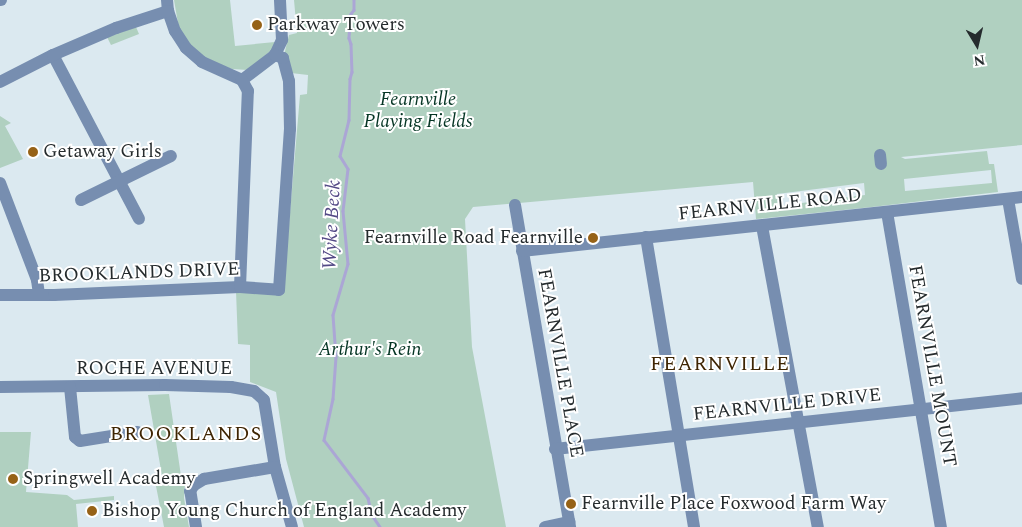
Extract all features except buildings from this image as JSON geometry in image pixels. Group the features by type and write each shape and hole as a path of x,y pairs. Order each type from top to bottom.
{"street":[{"path":"242,80 279,57 282,40 280,0"},
{"path":"0,82 53,55 168,6 175,31 186,48 202,62 242,80 248,91 240,287"},
{"path":"53,55 139,219"},
{"name":"BROOKLANDS DRIVE","path":"0,295 240,287 280,290 290,129 289,81 279,57"},
{"path":"81,200 171,156"},
{"path":"0,183 37,280 39,295"},
{"name":"FEARNVILLE ROAD","path":"522,251 1022,197"},
{"path":"1008,199 1022,279"},
{"name":"FEARNVILLE PLACE","path":"515,204 569,525"},
{"name":"FEARNVILLE MOUNT","path":"887,212 941,527"},
{"path":"762,226 800,422 818,527"},
{"path":"646,237 677,435 694,527"},
{"name":"ROCHE AVENUE","path":"0,387 222,386 254,391 264,400 275,467 292,527"},
{"path":"70,387 75,437 80,440 137,432"},
{"name":"FEARNVILLE DRIVE","path":"556,449 1022,398"},
{"path":"196,527 190,491 194,485 204,479 275,467"},
{"path":"544,527 569,525"}],"green space":[{"path":"174,0 230,0 235,46 275,42 275,47 248,70 232,69 210,62 192,48 179,29"},
{"path":"294,0 1022,0 1022,145 901,157 905,159 987,151 989,164 994,164 998,192 872,207 756,219 753,182 473,207 465,219 472,347 506,527 304,527 286,459 276,392 250,382 250,345 238,344 236,291 283,295 300,95 307,94 308,75 291,73 284,55 289,35 297,33","holes":["991,170 992,183 905,191 904,179","864,183 865,195 778,206 777,194"]},
{"path":"136,27 139,34 111,45 107,37"},
{"path":"0,116 11,123 5,126 23,159 0,168"},
{"path":"169,394 181,476 185,483 184,498 189,527 164,527 155,481 162,476 148,395"},
{"path":"0,432 31,432 26,492 67,495 74,500 114,496 114,500 76,504 78,527 0,527"}],"waterway":[{"name":"Wyke Beck","path":"354,0 349,38 352,72 350,79 349,120 340,156 348,169 343,211 348,264 333,315 336,357 333,399 324,440 368,498 372,515 380,527"}],"place":[{"name":"Parkway Towers","path":"257,25"},
{"name":"Getaway Girls","path":"33,152"},
{"name":"Fearnville Road Fearnville","path":"593,238"},
{"name":"Springwell Academy","path":"13,479"},
{"name":"Fearnville Place Foxwood Farm Way","path":"571,504"},
{"name":"Bishop Young Church of England Academy","path":"92,511"}],"district":[{"name":"FEARNVILLE","path":"720,364"},
{"name":"BROOKLANDS","path":"186,434"}],"park label":[{"name":"Fearnville Playing Fields","path":"418,111"},
{"name":"Arthur's Rein","path":"370,350"}]}
